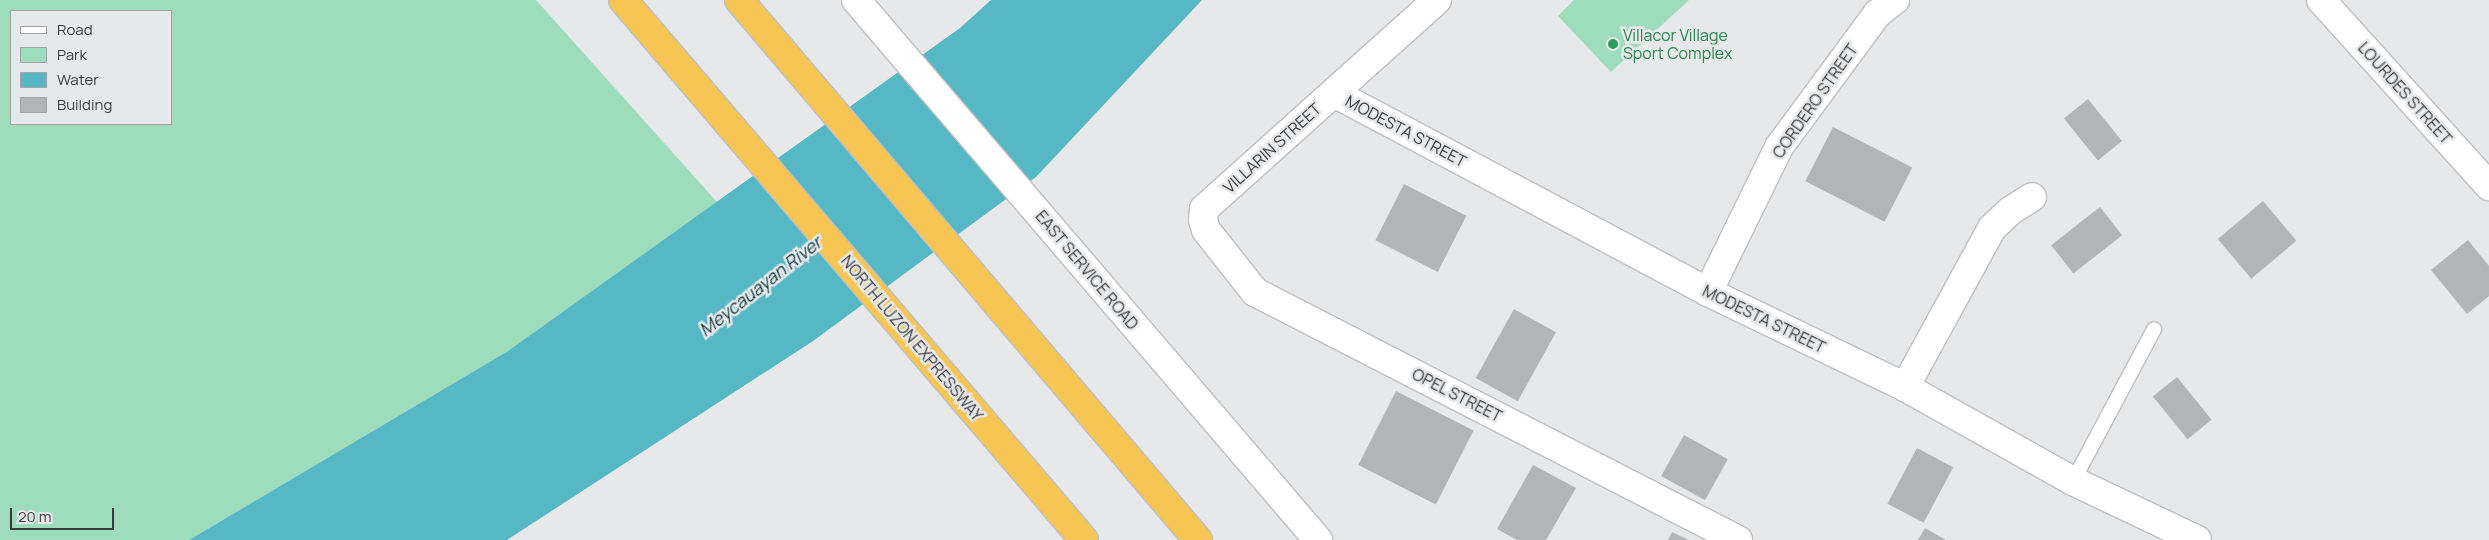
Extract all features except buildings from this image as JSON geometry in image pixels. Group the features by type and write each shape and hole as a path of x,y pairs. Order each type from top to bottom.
{"highway":[{"name":"NORTH LUZON EXPRESSWAY","path":"623,0 1084,540"},
{"path":"738,0 976,282 1198,540"}],"street":[{"name":"EAST SERVICE ROAD","path":"856,0 1318,540"},
{"name":"VILLARIN STREET","path":"1203,220 1204,209 1437,0"},
{"name":"CORDERO STREET","path":"1708,292 1779,147 1878,14 1895,0"},
{"name":"LOURDES STREET","path":"2321,0 2489,186"},
{"name":"MODESTA STREET","path":"1334,93 1708,292 1905,387 2072,481 2197,540"},
{"path":"1905,387 1992,228 2010,211 2032,197"},
{"name":"OPEL STREET","path":"1203,220 1206,230 1255,292 1738,540"}],"lane":[{"path":"2072,481 2154,330"}],"green space":[{"path":"0,0 536,0 717,202 508,351 189,540 0,540"},
{"name":"Villacor Village Sport Complex","path":"1574,0 1689,0 1611,72 1558,16"}],"water":[{"name":"Meycauayan River","path":"991,0 1202,0 1036,177 813,341 507,540 189,540 508,351 960,28"}],"place":[{"name":"Villacor Village Sport Complex","path":"1613,44"}]}
